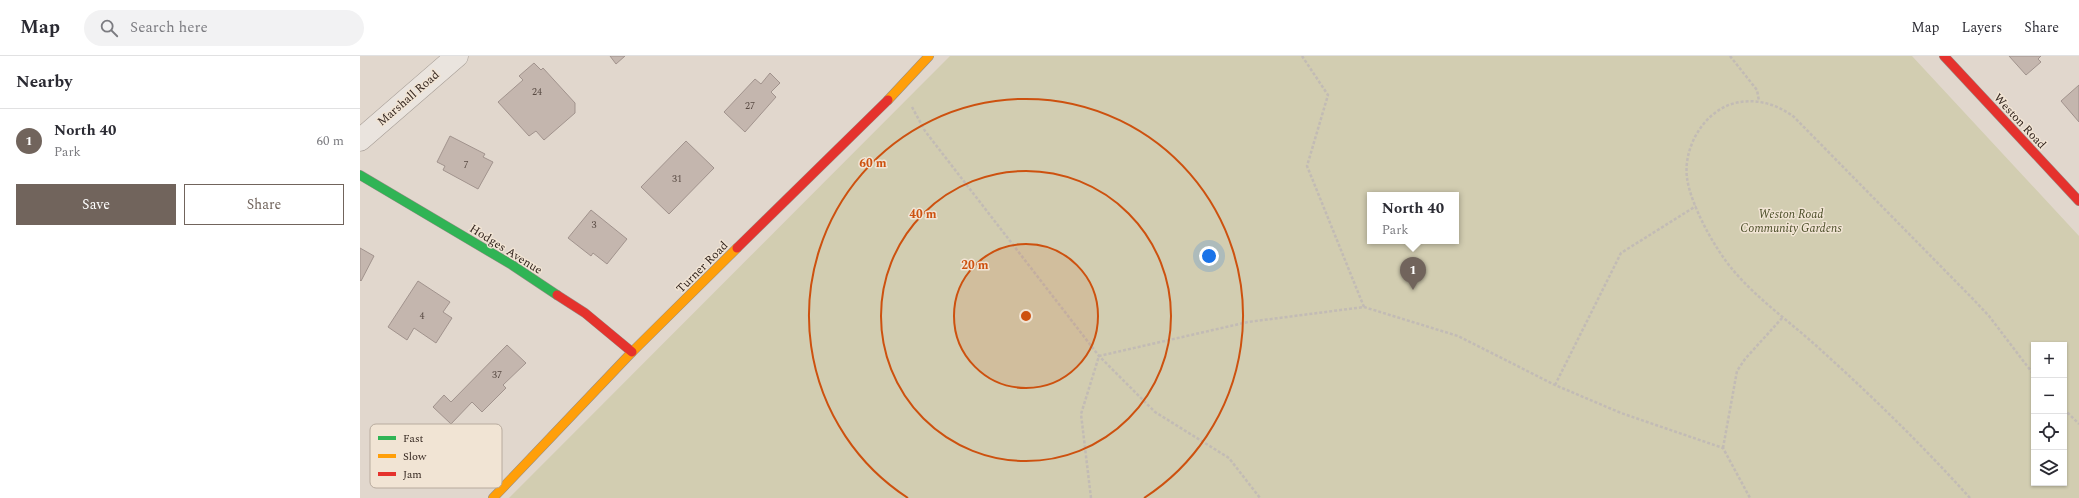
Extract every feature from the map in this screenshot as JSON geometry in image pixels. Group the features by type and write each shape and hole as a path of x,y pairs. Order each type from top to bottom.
{"street":[{"name":"Marshall Road","path":"360,140 457,56"},
{"name":"Turner Road","path":"493,498 632,352 898,90 929,56"},
{"name":"Weston Road","path":"1944,56 2079,201"},
{"name":"Hodges Avenue","path":"360,175 517,269 585,313 632,352"}],"path":[{"path":"1302,56 1328,95 1307,166 1364,307"},
{"path":"1730,56 1757,90 1759,101"},
{"path":"898,90 915,111 925,131 1099,356 1155,412 1229,458 1260,498"},
{"path":"1970,498 1906,429 1732,270 1718,249 1696,206 1687,177 1689,154 1698,132 1705,121 1724,107 1748,100 1759,101 1784,109 1807,129 1973,299 1989,316 2031,371"},
{"path":"1555,385 1621,253 1696,206"},
{"path":"1099,356 1248,322 1364,307 1458,336 1555,385 1621,413 1723,448"},
{"path":"1750,498 1723,448 1737,371 1745,359 1783,317"},
{"path":"1091,498 1082,414 1099,356"},
{"path":"2067,412 2079,424"}],"green space":[{"name":"Weston Road Community Gardens","path":"950,56 1912,56 2079,236 2079,498 509,498"}],"building":[{"path":"610,56 625,56 616,64"},
{"path":"2009,56 2041,56 2038,59 2041,62 2026,75"},
{"path":"534,63 541,70 543,68 575,103 575,113 544,140 536,131 529,136 498,102 523,80 519,76"},
{"path":"770,73 780,83 771,92 776,97 745,132 724,112 755,79 761,84"},
{"path":"2079,85 2079,122 2061,101"},
{"path":"450,136 485,154 483,157 493,162 478,189 443,170 445,166 437,162"},
{"path":"686,141 714,168 669,214 641,187"},
{"path":"591,210 627,239 607,264 593,253 591,256 568,238"},
{"path":"360,248 374,256 361,281 360,280"},
{"path":"418,281 450,302 443,312 452,318 436,343 414,328 407,340 388,327"},
{"path":"507,345 526,363 503,385 506,388 482,412 472,402 451,424 433,407 444,395 451,402"}],"traffic: fast":[{"path":"360,175 512,265 557,295"}],"traffic: slow":[{"path":"888,100 929,56"},
{"path":"493,498 632,352 737,248"}],"traffic: jam":[{"path":"1944,56 2079,201"},
{"path":"737,248 888,100"},
{"path":"557,295 585,313 632,352"}],"place":[{"name":"North 40","path":"1413,290"}]}
